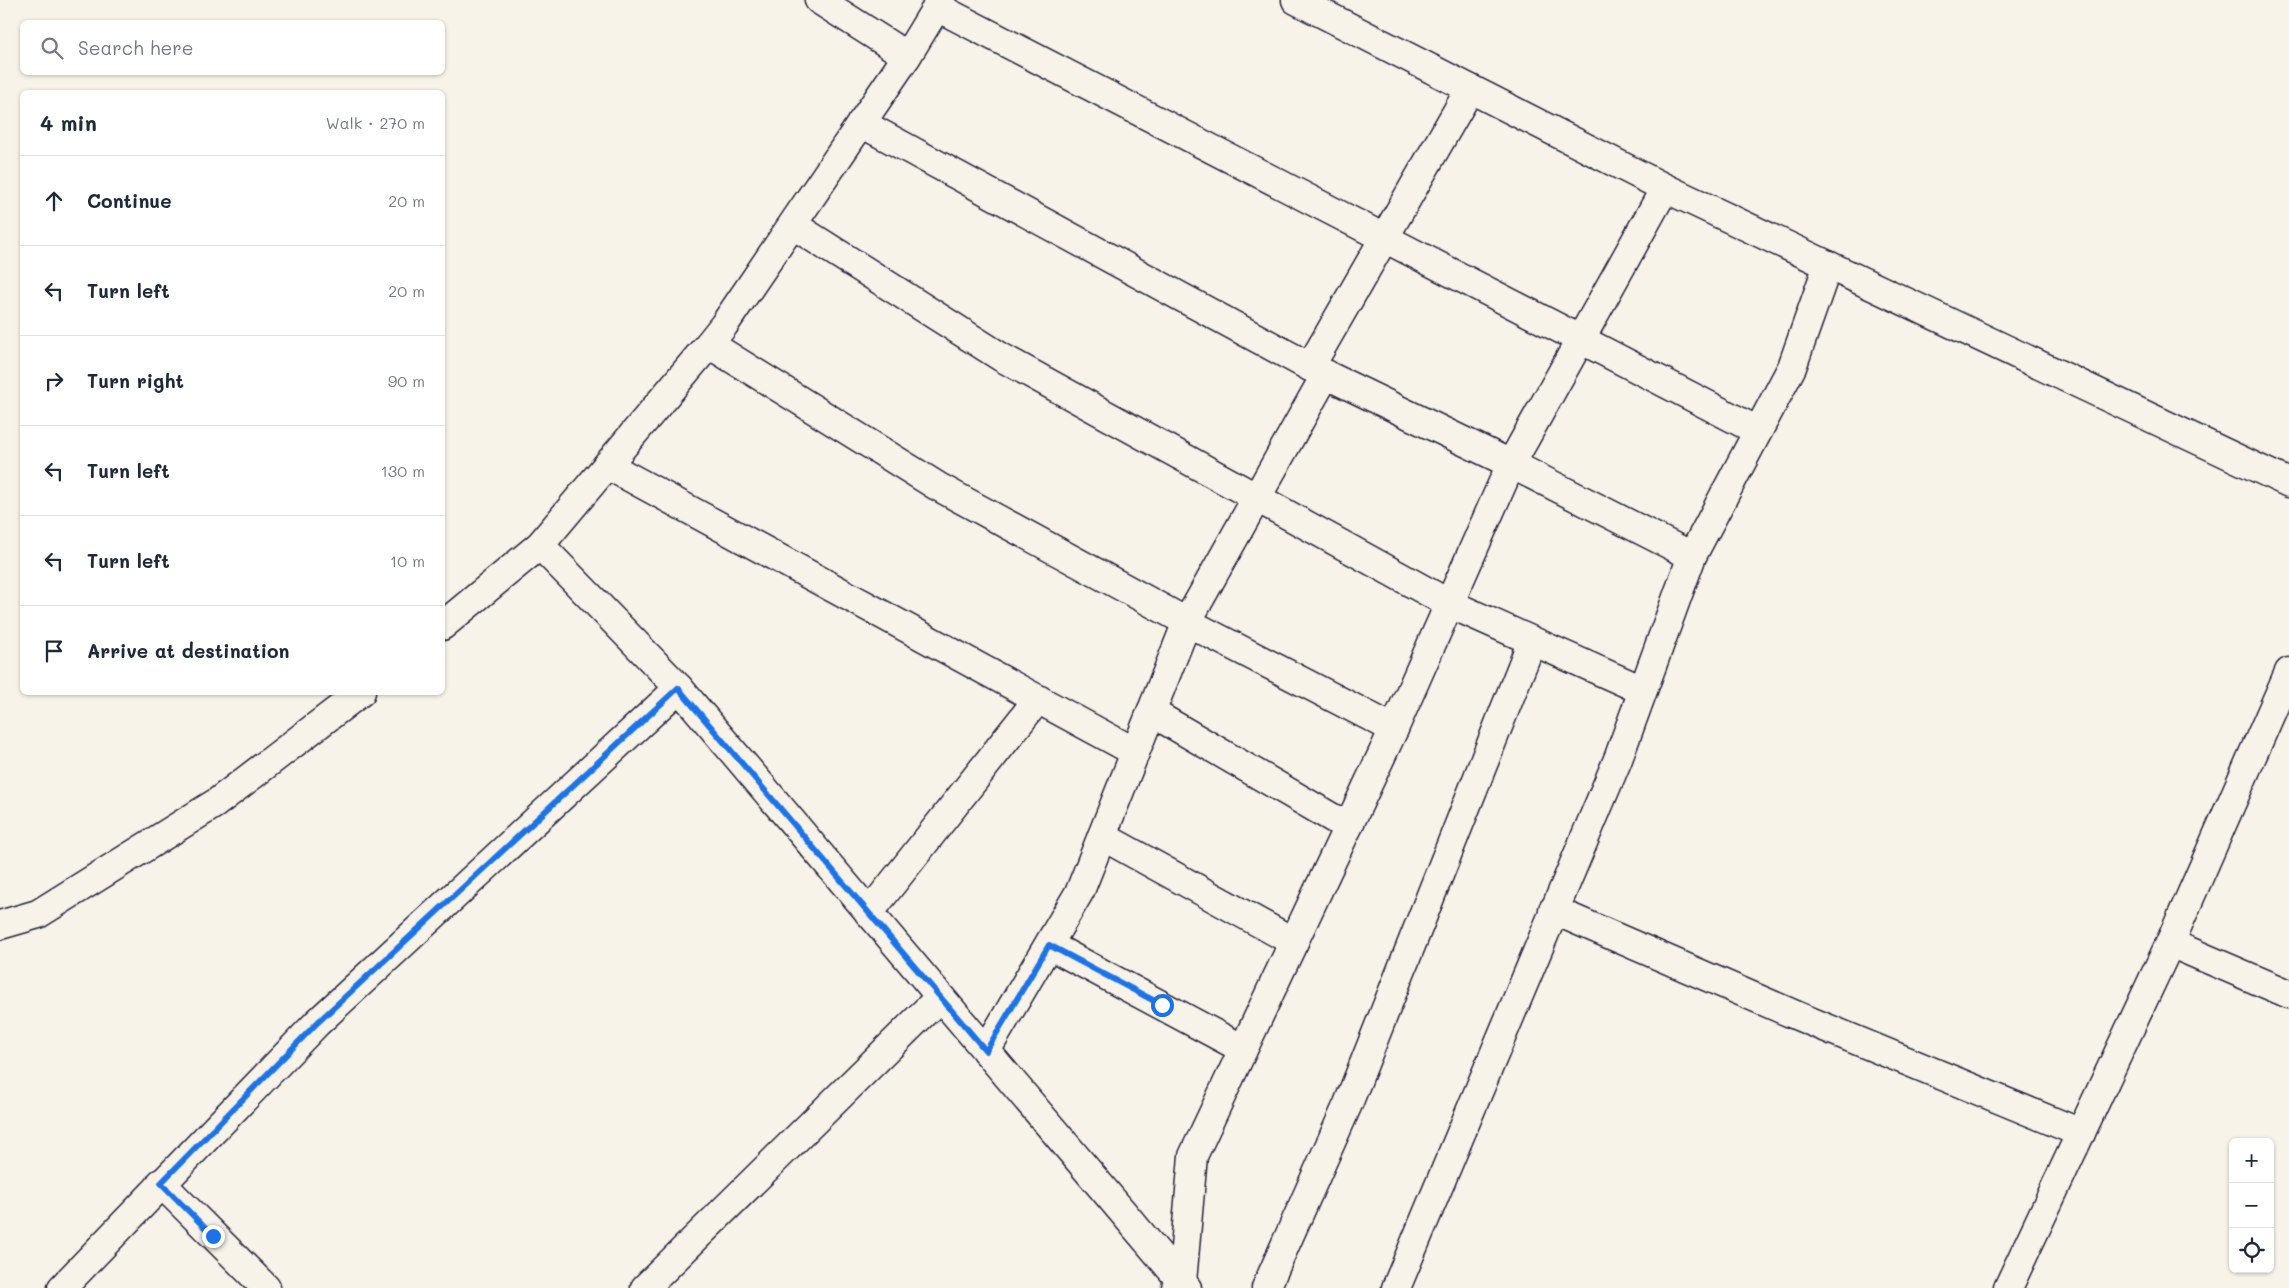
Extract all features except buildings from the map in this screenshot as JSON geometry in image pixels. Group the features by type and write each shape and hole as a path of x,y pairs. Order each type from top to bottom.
{"street":[{"path":"820,0 907,56"},
{"path":"1296,0 1666,188 2289,483"},
{"path":"445,624 540,545 709,344 793,225 907,56 939,4 1758,432"},
{"path":"986,1051 1080,891 1187,622 1257,497 1384,238 1470,89"},
{"path":"861,123 1318,371 1511,464 1692,556"},
{"path":"1182,1286 1192,1156 1394,729 1511,464 1666,188"},
{"path":"793,225 1001,357 1448,603 1642,690"},
{"path":"1396,1288 1618,759 1692,556 1792,367 1828,265"},
{"path":"709,344 937,486 1187,622 1394,729"},
{"path":"607,465 1135,752"},
{"path":"540,545 678,688 986,1051 1182,1286"},
{"path":"1266,1288 1348,1104 1532,641"},
{"path":"2008,1288 2170,943 2289,672"},
{"path":"62,1288 317,1023 678,688"},
{"path":"0,925 38,914 216,803 357,695"},
{"path":"869,913 1038,699"},
{"path":"1152,712 1348,827"},
{"path":"1102,836 1294,942"},
{"path":"1554,910 1791,1013 2081,1133"},
{"path":"2170,943 2289,994"},
{"path":"1049,945 1243,1048"},
{"path":"644,1288 940,997"},
{"path":"161,1183 266,1288"}],"route":[{"path":"213,1236 161,1183 317,1023 678,688 986,1051 1049,945 1162,1005"}]}
